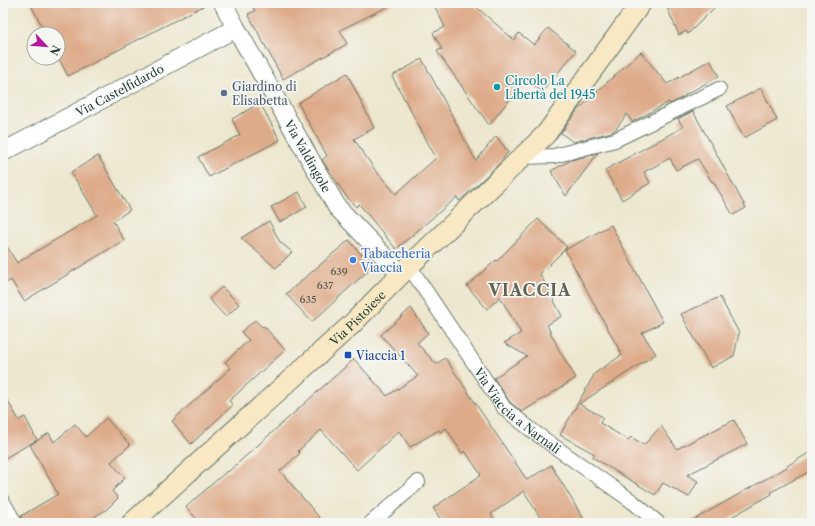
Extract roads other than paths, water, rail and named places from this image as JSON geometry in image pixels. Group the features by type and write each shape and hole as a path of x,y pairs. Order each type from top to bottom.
{"main road":[{"name":"Via Pistoiese","path":"132,523 352,325 405,270 546,134 641,3"}],"street":[{"name":"Via Valdingole","path":"223,3 336,207 405,270"},
{"name":"Via Castelfidardo","path":"3,152 236,28"},
{"path":"522,157 554,156 615,140 719,89"},
{"name":"Via Viaccia a Narnali","path":"405,270 504,408 534,432 633,502 658,523"},
{"path":"371,523 418,482"},
{"path":"3,502 15,523"}],"place":[{"name":"Circolo La Libertà del 1945","path":"497,87"},
{"name":"Giardino di Elisabetta","path":"224,93"},
{"name":"Tabaccheria Viaccia","path":"353,260"},
{"name":"Viaccia 1","path":"348,355"}],"district":[{"name":"VIACCIA","path":"530,290"}]}
